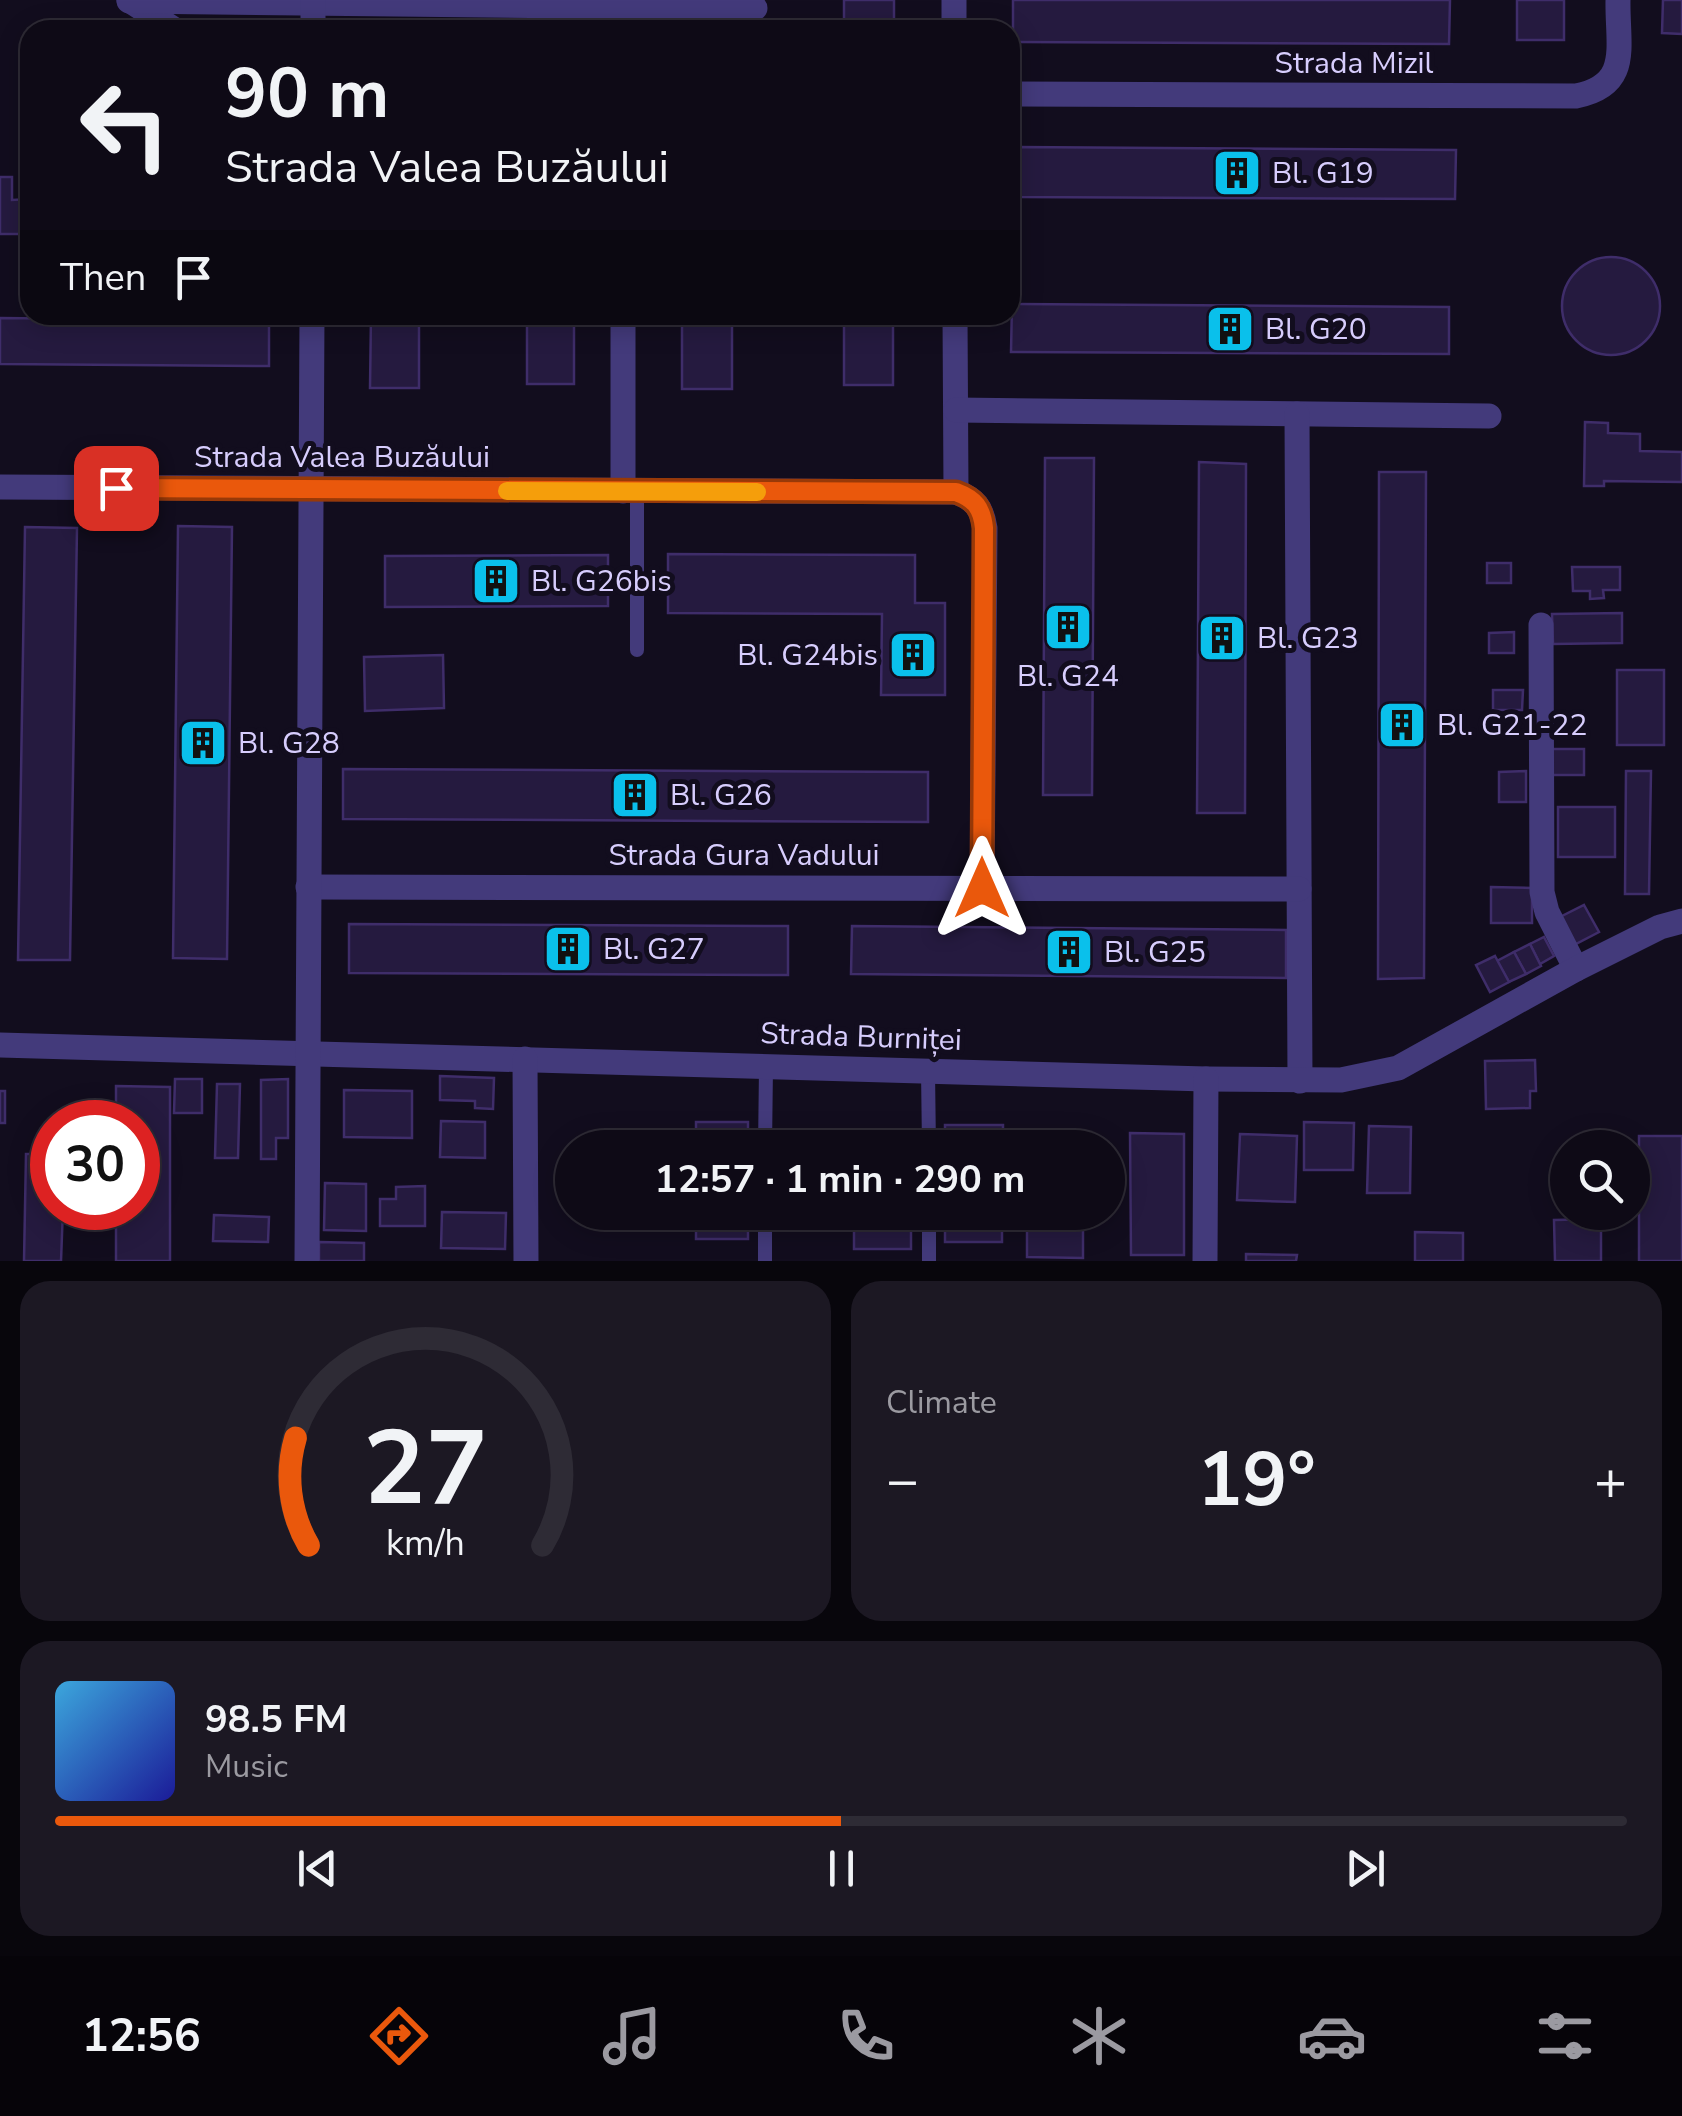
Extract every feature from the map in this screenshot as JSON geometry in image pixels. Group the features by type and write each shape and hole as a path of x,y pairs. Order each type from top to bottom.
{"street":[{"path":"129,0 313,2 623,18 755,8"},
{"path":"129,0 160,20"},
{"name":"Strada Mizil","path":"1020,94 1576,96 1598,92 1612,79 1617,64 1618,0"},
{"path":"307,1261 312,325"},
{"path":"623,325 630,491"},
{"path":"955,325 956,492 978,505 984,528 982,888"},
{"path":"956,410 1489,416"},
{"path":"1298,414 1300,1081"},
{"name":"Strada Valea Buzăului","path":"0,487 956,492"},
{"path":"1541,625 1542,892 1547,912 1576,970"},
{"name":"Strada Gura Vadului","path":"308,887 1299,889"},
{"name":"Strada Burniței","path":"0,1045 1341,1080 1398,1068 1576,970 1660,927 1682,922"},
{"path":"525,1059 526,1261"},
{"path":"1205,1261 1206,1079"}],"lane":[{"path":"630,491 637,650"},
{"path":"765,1130 766,1067"},
{"path":"928,1071 928,1130"},
{"path":"765,1230 765,1261"},
{"path":"929,1230 929,1261"}],"building":[{"path":"844,0 894,0 894,20 844,20"},
{"path":"1013,0 1450,0 1449,44 1020,42 1020,20 1013,20"},
{"path":"1517,0 1564,0 1564,40 1517,40"},
{"path":"1663,0 1682,0 1682,34 1662,33"},
{"name":"Bl. G19","path":"1020,147 1456,150 1455,199 1020,197"},
{"path":"0,177 12,177 12,200 20,200 20,234 0,234"},
{"path":"1611,257 1630,261 1645,272 1656,287 1660,306 1656,325 1645,340 1630,351 1611,355 1592,351 1577,340 1566,325 1562,306 1566,287 1577,272 1592,261"},
{"name":"Bl. G20","path":"1020,304 1449,307 1449,354 1011,352 1012,325 1020,325"},
{"path":"0,318 20,318 20,325 269,325 269,366 0,364"},
{"path":"371,325 419,325 419,388 370,388"},
{"path":"527,325 574,325 574,384 527,384"},
{"path":"682,325 732,325 732,389 682,389"},
{"path":"844,325 893,325 893,385 844,385"},
{"path":"1585,422 1608,423 1608,433 1640,434 1640,451 1682,452 1682,482 1604,481 1604,486 1584,486"},
{"name":"Bl. G24","path":"1045,458 1094,458 1092,795 1043,795"},
{"name":"Bl. G23","path":"1199,462 1246,464 1245,813 1197,813"},
{"name":"Bl. G21-22","path":"1379,472 1426,472 1424,978 1378,979"},
{"name":"Bl. G28","path":"178,526 232,527 227,959 173,958"},
{"path":"25,527 77,528 70,960 18,960"},
{"name":"Bl. G24bis","path":"668,554 915,555 915,603 945,603 945,695 881,695 882,614 668,613"},
{"name":"Bl. G26bis","path":"608,555 608,606 385,607 385,556"},
{"path":"1487,563 1511,563 1511,583 1487,583"},
{"path":"1572,567 1620,567 1620,590 1603,590 1604,598 1590,599 1590,591 1573,591"},
{"path":"1622,613 1622,643 1553,644 1552,614"},
{"path":"1514,632 1514,653 1489,653 1489,633"},
{"path":"443,655 444,708 365,711 364,657"},
{"path":"1617,670 1664,670 1664,745 1617,745"},
{"path":"1493,690 1523,690 1522,710 1493,710"},
{"path":"1551,749 1584,749 1584,775 1551,775"},
{"name":"Bl. G26","path":"343,769 928,772 928,822 343,819"},
{"path":"1526,771 1526,802 1499,802 1499,772"},
{"path":"1626,771 1651,771 1649,894 1625,894"},
{"path":"1558,807 1615,807 1615,857 1558,857"},
{"path":"1491,887 1532,888 1532,923 1491,923"},
{"path":"1584,905 1599,932 1572,946 1558,918"},
{"name":"Bl. G27","path":"349,924 788,926 788,975 349,973"},
{"name":"Bl. G25","path":"852,926 1286,930 1286,978 851,974"},
{"path":"1544,937 1554,956 1540,964 1530,944"},
{"path":"1530,944 1541,966 1526,974 1514,952"},
{"path":"1514,952 1526,974 1509,982 1497,961"},
{"path":"1495,956 1509,982 1490,992 1476,965"},
{"path":"1535,1060 1536,1091 1530,1091 1530,1108 1486,1109 1485,1061"},
{"path":"440,1076 494,1078 493,1109 475,1108 475,1101 440,1100"},
{"path":"175,1079 202,1079 202,1113 174,1113"},
{"path":"288,1079 288,1138 276,1138 276,1159 261,1159 261,1080"},
{"path":"217,1084 240,1084 238,1158 215,1158"},
{"path":"116,1086 170,1087 170,1261 116,1261 116,1230 160,1230 160,1100 116,1100"},
{"path":"344,1090 412,1091 412,1138 344,1137"},
{"path":"0,1091 5,1091 5,1123 0,1123"},
{"path":"441,1121 485,1122 485,1158 440,1157"},
{"path":"696,1122 748,1122 748,1130 696,1130"},
{"path":"1304,1122 1354,1123 1353,1170 1304,1170"},
{"path":"945,1125 1003,1125 1003,1130 945,1130"},
{"path":"1369,1126 1411,1127 1410,1193 1367,1193"},
{"path":"1130,1133 1184,1134 1184,1255 1131,1255"},
{"path":"1240,1134 1297,1136 1295,1202 1237,1200"},
{"path":"1650,1136 1682,1136 1682,1261 1639,1261 1639,1230 1650,1230"},
{"path":"26,1154 30,1154 30,1230 62,1230 61,1261 24,1261"},
{"path":"325,1183 366,1184 366,1231 324,1230"},
{"path":"425,1186 425,1226 380,1226 380,1199 396,1199 396,1187"},
{"path":"442,1212 506,1213 505,1249 441,1248"},
{"path":"214,1215 269,1217 268,1242 213,1241"},
{"path":"696,1230 748,1230 748,1239 696,1239"},
{"path":"854,1230 911,1230 911,1249 854,1249"},
{"path":"945,1230 1002,1230 1002,1242 945,1242"},
{"path":"1027,1230 1083,1230 1083,1258 1027,1257"},
{"path":"1554,1230 1601,1230 1601,1261 1555,1261"},
{"path":"1415,1232 1463,1233 1463,1261 1415,1261"},
{"path":"319,1242 364,1243 364,1261 319,1261"},
{"path":"1246,1254 1297,1255 1296,1261 1246,1261"}],"slow traffic":[{"path":"507,491 757,492"}],"place":[{"name":"Bl. G19","path":"1237,173"},
{"name":"Bl. G20","path":"1230,329"},
{"name":"Bl. G26bis","path":"496,581"},
{"name":"Bl. G24","path":"1068,627"},
{"name":"Bl. G23","path":"1222,638"},
{"name":"Bl. G24bis","path":"913,655"},
{"name":"Bl. G21-22","path":"1402,725"},
{"name":"Bl. G28","path":"203,743"},
{"name":"Bl. G26","path":"635,795"},
{"name":"Bl. G27","path":"568,949"},
{"name":"Bl. G25","path":"1069,952"}],"route":[{"path":"116,488 956,492 971,498 983,516 984,528 982,888"}]}
